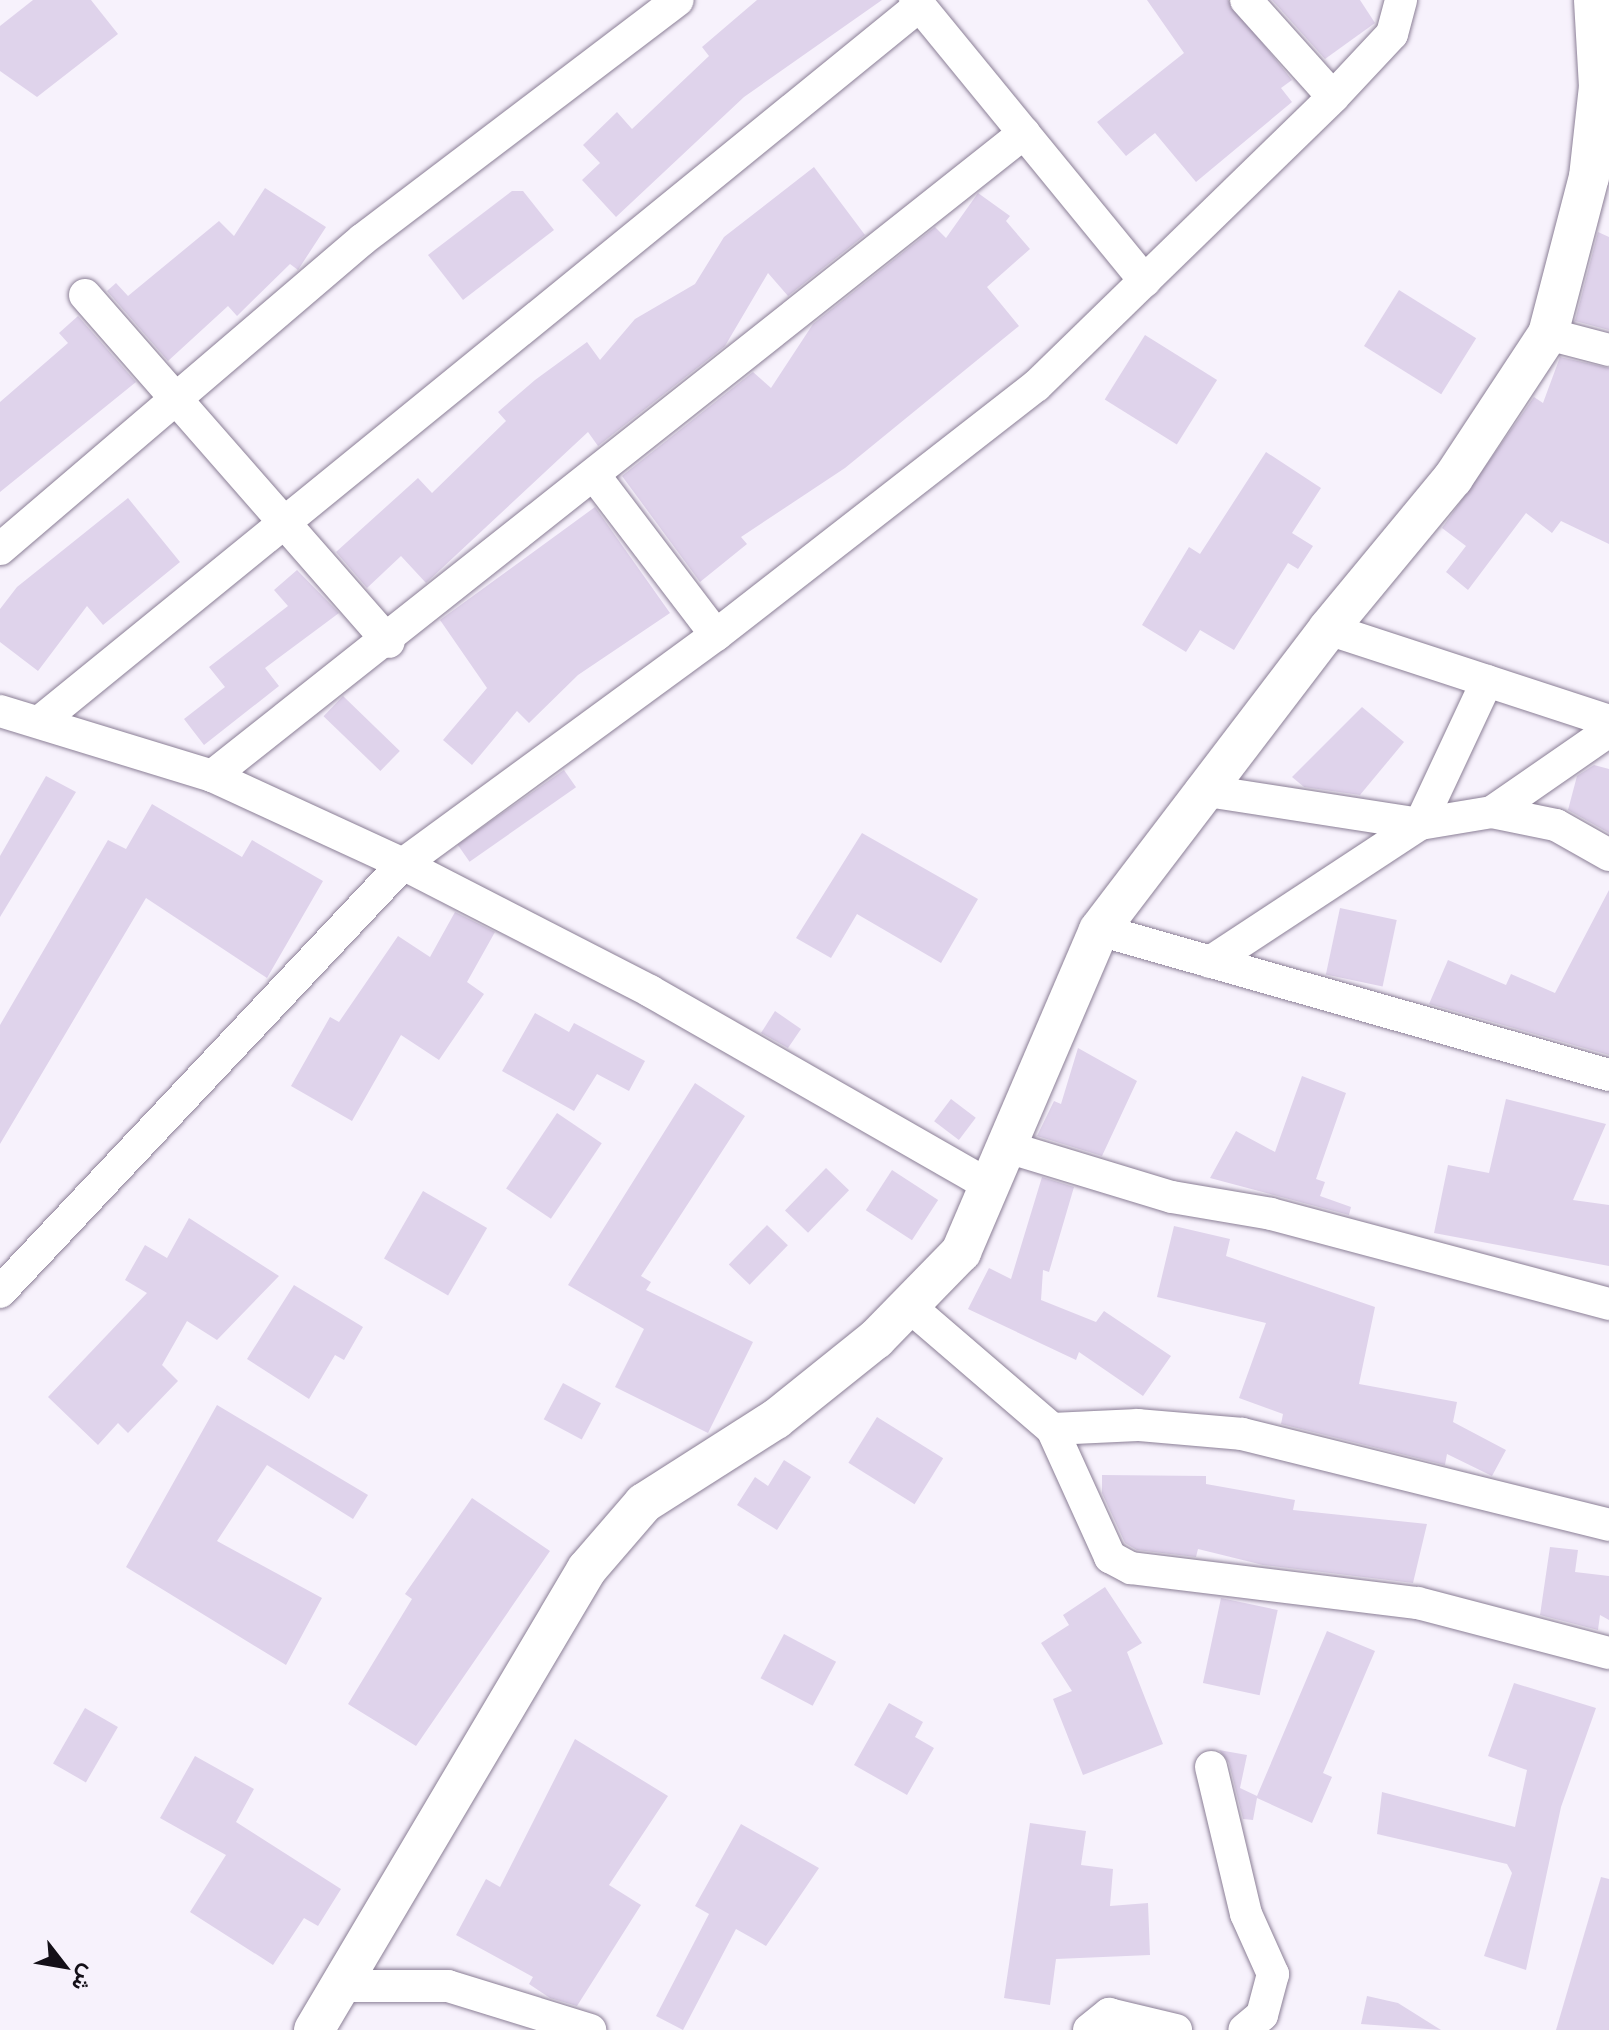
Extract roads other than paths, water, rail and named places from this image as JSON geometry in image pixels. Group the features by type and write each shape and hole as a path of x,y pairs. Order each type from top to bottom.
{"street":[{"path":"0,549 175,394 363,239 678,0"},
{"path":"1246,0 1333,97"},
{"path":"0,1292 403,864 716,635 1036,386 1333,97 1392,34 1401,0"},
{"path":"314,2030 587,1569 644,1503 776,1419 909,1306 961,1252 992,1187 1099,930 1201,790 1453,478 1548,334 1589,177 1603,48 1594,0"},
{"path":"43,719 917,3 1145,281"},
{"path":"212,776 389,642 1024,133"},
{"path":"85,295 175,394 282,522 389,642"},
{"path":"1548,334 1609,350"},
{"path":"594,475 716,635"},
{"path":"1328,629 1609,721"},
{"path":"1210,962 1420,824 1487,681"},
{"path":"0,711 43,719 212,776 403,864 650,991 992,1187"},
{"path":"1492,812 1609,731"},
{"path":"1201,790 1420,824 1492,812 1556,825 1609,855"},
{"path":"1099,930 1609,1075"},
{"path":"1007,1147 1172,1197 1271,1214 1609,1304"},
{"path":"909,1306 1052,1429 1110,1557 1131,1568 1418,1603 1609,1653"},
{"path":"1052,1429 1138,1425 1242,1434 1609,1525"},
{"path":"1211,1767 1246,1914 1273,1974 1262,2015 1244,2030"},
{"path":"341,1986 448,1986 507,2017 590,2030"},
{"path":"1089,2030 1109,2014 1176,2030"}]}
